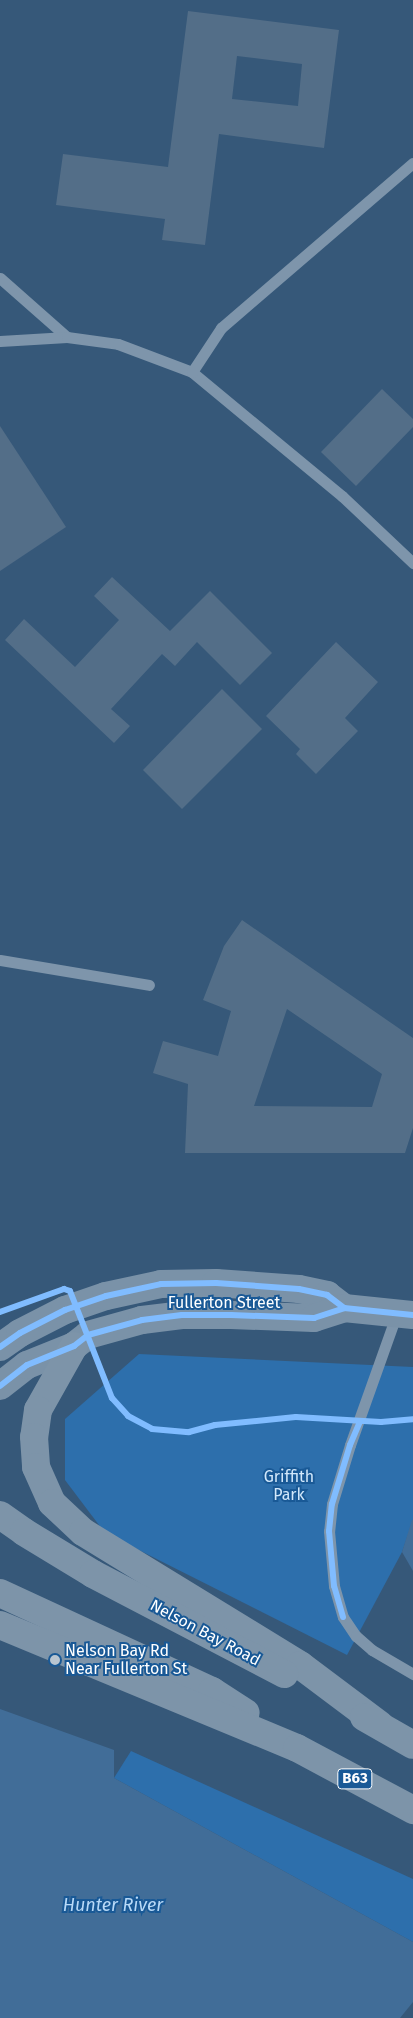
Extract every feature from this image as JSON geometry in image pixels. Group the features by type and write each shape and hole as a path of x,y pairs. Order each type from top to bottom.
{"main road":[{"name":"Fullerton Street","path":"0,1347 20,1333 65,1310 106,1296 161,1284 216,1283 299,1289 327,1295 344,1308"},
{"name":"Fullerton Street","path":"0,1386 27,1365 74,1346 88,1335 142,1320 165,1316 231,1315 314,1318 344,1308 405,1314"},
{"path":"74,1346 38,1410 34,1437 36,1467 52,1502 83,1532 300,1665 380,1725"},
{"name":"Nelson Bay Road","path":"0,1514 24,1532 93,1574 380,1725 413,1745"},
{"path":"0,1593 212,1691 297,1748"},
{"name":"B63","path":"0,1625 297,1748 413,1810"}],"lane":[{"path":"192,372 221,328 413,163"},
{"path":"0,278 67,337"},
{"path":"0,341 67,337 118,344 192,372 342,496 413,564"},
{"path":"0,960 149,985"},
{"path":"405,1314 350,1445 332,1504 329,1531 334,1586 343,1617 356,1636 372,1650 413,1674"}],"green space":[{"name":"Griffith Park","path":"139,1354 413,1367 413,1520 402,1552 347,1655 105,1533 65,1480 65,1419"},
{"path":"131,1751 413,1879 413,1942 114,1778"}],"water":[{"path":"413,1520 413,1571 402,1552"},
{"name":"Hunter River","path":"0,1709 114,1750 114,1778 413,1942 413,2002 400,2018 0,2018"}],"building":[{"path":"188,11 339,30 324,148 219,134 205,245 162,240 165,219 56,205 63,154 168,167","holes":["237,56 302,64 298,106 232,99"]},
{"path":"382,389 413,419 413,427 356,486 321,452"},
{"path":"0,426 66,527 0,571"},
{"path":"112,577 170,631 210,591 272,653 240,685 197,642 175,666 162,654 111,709 130,726 114,743 5,640 24,619 75,667 119,620 94,596"},
{"path":"336,642 378,682 345,718 358,731 316,774 296,754 300,749 266,716"},
{"path":"222,689 262,729 182,809 143,770"},
{"path":"242,920 413,1038 413,1128 405,1153 185,1153 188,1084 153,1073 163,1041 218,1056 231,1011 203,1000 224,946","holes":["287,1009 382,1074 372,1107 254,1106"]}],"cycle path":[{"path":"0,1347 20,1333 65,1310 106,1296 161,1284 216,1283 299,1289 327,1295 344,1308"},
{"path":"0,1312 64,1289 70,1291 112,1398 128,1416 152,1429 189,1432 215,1425 296,1417 381,1422 413,1419"},
{"path":"0,1386 27,1365 74,1346 88,1335 142,1320 182,1315 314,1318 344,1308 413,1315"},
{"path":"343,1617 334,1586 329,1531 332,1504 350,1445 360,1421"}],"place":[{"name":"Nelson Bay Rd Near Fullerton St","path":"55,1660"}]}
